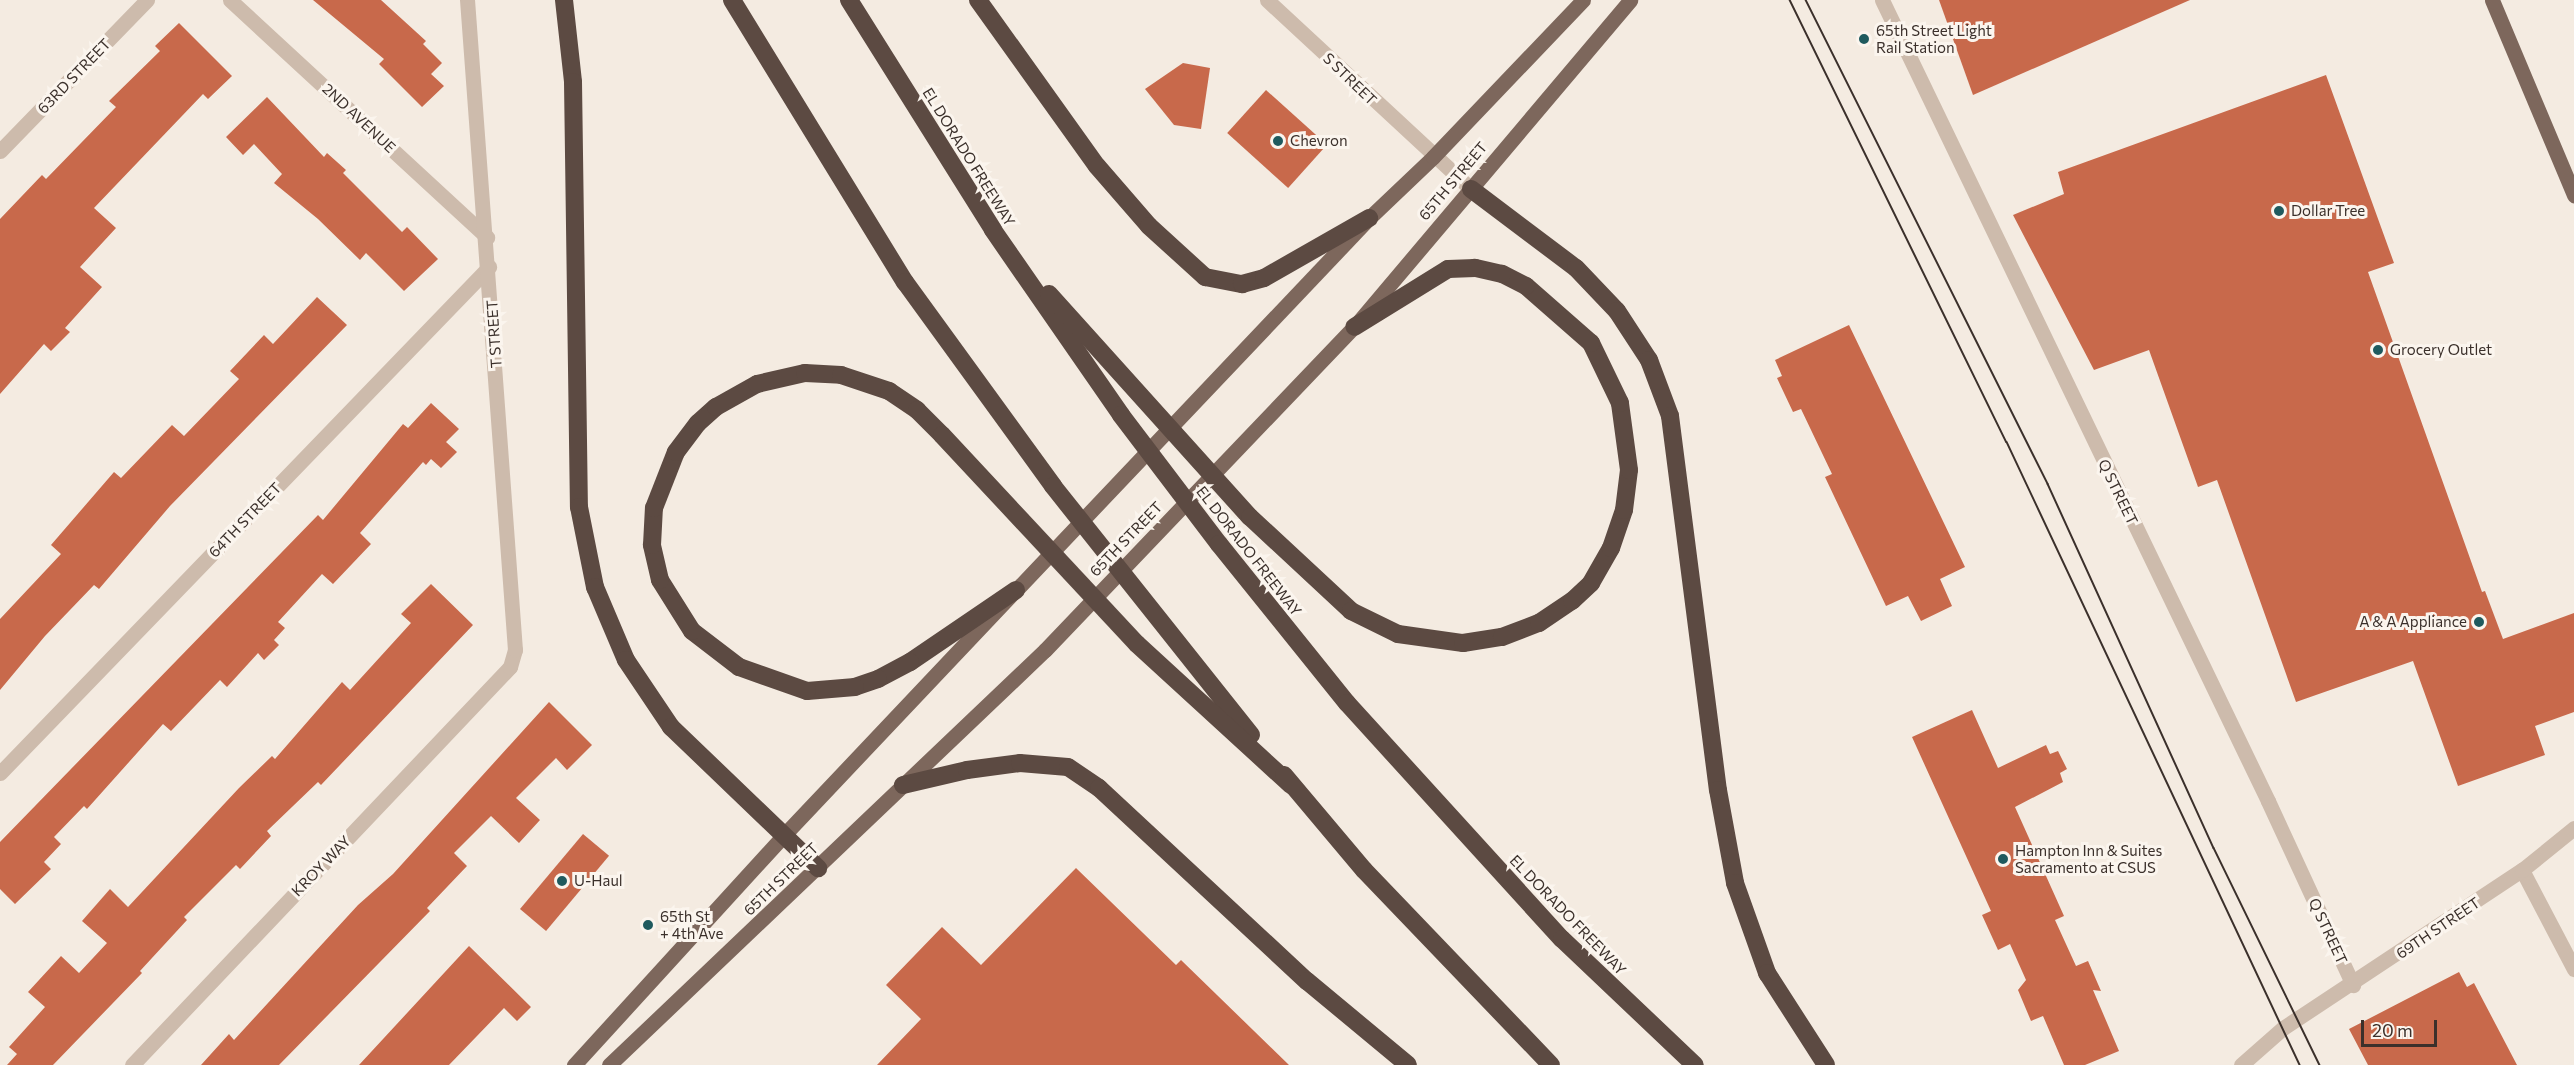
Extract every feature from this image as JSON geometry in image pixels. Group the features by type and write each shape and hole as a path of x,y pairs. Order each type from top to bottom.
{"highway":[{"path":"564,0 573,82 579,507 595,587 626,660 671,727 818,868"},
{"path":"732,0 905,282 1053,486 1291,785 1396,905 1551,1065"},
{"name":"EL DORADO FREEWAY","path":"849,0 993,230 1121,415 1219,544 1347,703 1562,939 1695,1065"},
{"path":"978,0 1097,166 1149,226 1205,277 1242,284 1264,278 1369,218"},
{"path":"1471,189 1576,268 1617,311 1649,360 1670,416 1718,789 1735,883 1767,973 1826,1065"},
{"path":"993,230 1140,397 1250,517 1351,611 1398,634 1437,642 1502,637 1539,623 1572,602 1599,572 1624,510 1629,470 1620,404 1591,343 1526,286 1502,274 1475,268 1448,269 1354,327"},
{"path":"1016,590 910,662 878,679 855,687 807,691 739,667 692,631 660,580 652,545 654,508 665,474 698,423 716,407 756,384 805,373 865,381 899,398 925,418 1137,644 1291,785"},
{"path":"903,785 967,770 1020,763 1068,767 1099,788 1307,981 1408,1065"}],"main road":[{"name":"65TH STREET","path":"574,1065 783,836 1016,590 1369,218 1433,157 1583,0"},
{"name":"65TH STREET","path":"609,1065 1045,650 1354,327 1471,189 1578,57 1630,0"},
{"path":"2492,0 2574,195"}],"street":[{"name":"63RD STREET","path":"0,152 147,0"},
{"name":"2ND AVENUE","path":"230,0 487,237"},
{"name":"T STREET","path":"467,0 487,237 514,650 510,667"},
{"name":"S STREET","path":"1267,0 1433,157 1471,189"},
{"name":"Q STREET","path":"1882,0 2268,801 2353,986"},
{"name":"64TH STREET","path":"0,773 489,267"},
{"name":"KROY WAY","path":"132,1065 510,667"},
{"name":"69TH STREET","path":"2241,1065 2283,1028 2353,986 2522,870 2574,828"},
{"path":"2522,870 2574,969"}],"building":[{"path":"313,0 381,0 426,41 423,44 442,63 431,74 444,86 422,107 379,64 384,59"},
{"path":"1939,0 2190,0 1973,95"},
{"path":"179,23 232,76 208,99 203,94 94,208 116,228 80,267 102,287 65,328 70,332 51,351 44,344 0,394 0,219 42,175 46,179 116,107 109,101 160,51 155,46"},
{"path":"1183,63 1210,68 1201,129 1174,125 1145,89"},
{"path":"2326,75 2394,263 2368,272 2482,592 2485,591 2503,639 2574,613 2574,712 2535,726 2545,755 2458,786 2413,661 2296,702 2217,480 2198,487 2149,350 2094,370 2013,215 2064,194 2058,172"},
{"path":"1266,90 1327,145 1288,188 1227,133"},
{"path":"267,97 324,157 327,153 346,170 343,173 402,232 407,227 438,259 404,291 366,253 360,260 318,219 274,183 282,174 254,144 243,155 226,137"},
{"path":"317,297 347,325 170,506 99,589 94,585 45,636 0,690 0,619 61,554 51,545 114,472 121,478 172,425 184,436 239,379 230,371 264,335 273,344"},
{"path":"1849,325 1965,567 1940,579 1952,606 1921,621 1908,596 1886,606 1825,477 1832,474 1801,409 1793,412 1777,378 1782,376 1775,360"},
{"path":"431,403 459,429 446,442 457,452 441,468 431,459 426,465 423,462 360,533 371,544 333,584 322,574 278,622 285,628 274,640 279,645 264,660 258,653 227,687 220,680 171,731 163,724 87,809 84,806 54,837 61,844 44,862 51,869 15,904 0,889 0,842 318,515 323,520 403,424 408,428"},
{"path":"431,584 473,625 321,785 318,782 267,831 271,836 240,869 236,865 184,917 187,920 140,971 142,973 53,1065 7,1065 17,1054 9,1047 45,1007 28,992 61,956 79,973 107,943 82,921 110,889 128,907 239,788 272,756 275,759 342,682 350,690 411,623 401,614"},
{"path":"549,702 592,745 567,770 556,758 516,798 540,820 519,843 491,816 454,853 467,866 427,908 430,911 279,1065 201,1065 229,1034 234,1040 358,905 393,874"},
{"name":"Hampton Inn & Suites Sacramento at CSUS","path":"1972,710 1998,768 2046,745 2050,754 2058,751 2067,769 2060,773 2063,782 2015,807 2064,916 2055,920 2076,966 2088,961 2101,991 2093,990 2119,1051 2085,1065 2064,1065 2043,1016 2031,1021 2018,990 2026,980 2010,944 1998,950 1982,915 1991,911 1912,737"},
{"name":"U-Haul","path":"583,834 609,856 546,931 520,909"},
{"path":"1076,868 1176,965 1181,960 1289,1065 877,1065 921,1019 886,985 942,927 981,965"},
{"path":"469,946 531,1007 517,1021 504,1008 449,1065 359,1065"},
{"path":"2459,972 2467,987 2474,983 2517,1065 2368,1065 2349,1029"}],"tram line":[{"path":"1790,0 2007,442 2300,1065"},
{"path":"1806,0 2048,484 2214,848 2320,1065"}],"place":[{"name":"65th Street Light Rail Station","path":"1864,39"},
{"name":"Chevron","path":"1278,141"},
{"name":"Dollar Tree","path":"2279,211"},
{"name":"Grocery Outlet","path":"2378,350"},
{"name":"A & A Appliance","path":"2479,622"},
{"name":"Hampton Inn & Suites Sacramento at CSUS","path":"2003,859"},
{"name":"U-Haul","path":"562,881"},
{"name":"65th St + 4th Ave","path":"648,925"}]}
